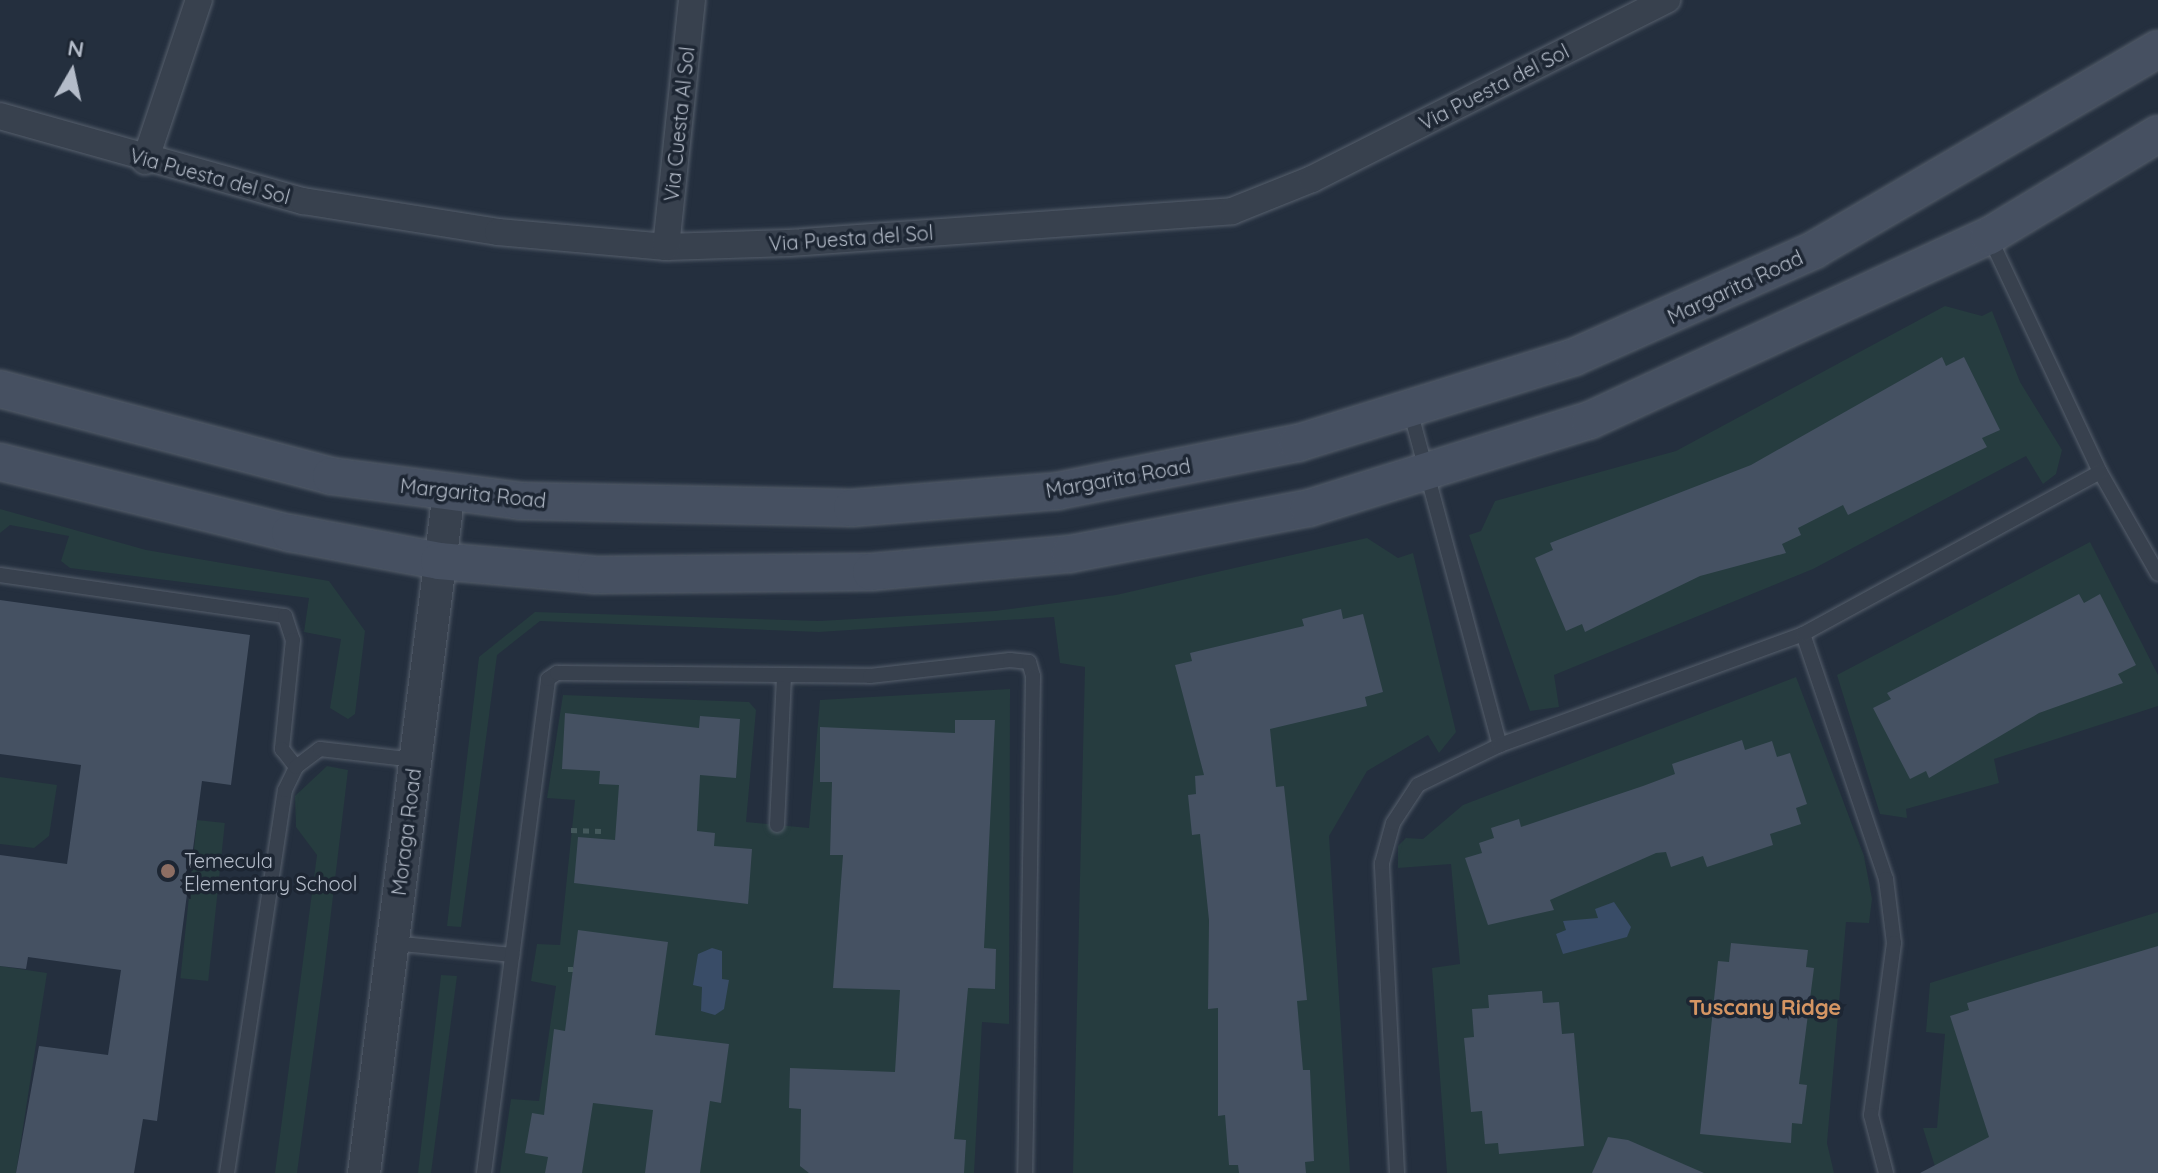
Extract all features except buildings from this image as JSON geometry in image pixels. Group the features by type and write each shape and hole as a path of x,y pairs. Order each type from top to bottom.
{"main road":[{"name":"Margarita Road","path":"0,389 331,476 449,491 660,508 793,508 1057,491 1298,443 1574,357 1740,289 2158,49"},
{"path":"0,462 142,500 439,561 596,575 886,570 1070,554 1423,478 1695,377 1989,236 2158,134"}],"street":[{"path":"145,161 199,0"},
{"name":"Via Cuesta Al Sol","path":"666,247 692,0"},
{"name":"Via Puesta del Sol","path":"0,116 145,161 303,201 498,232 666,247 1232,211 1312,179 1667,0"},
{"name":"Moraga Road","path":"364,1173 449,491"}],"lane":[{"path":"1989,236 2100,472 2158,574"},
{"path":"1410,410 1423,478 1500,745"},
{"path":"1397,1173 1382,863 1393,823 1418,785 1500,745 1803,634 2100,472"},
{"path":"0,575 285,616 293,640 282,749 296,767"},
{"path":"1803,634 1886,879 1894,943 1871,1115 1886,1173"},
{"path":"484,1173 548,679 557,673 784,678 1029,662 1036,801 1025,1173"},
{"path":"777,825 784,678"},
{"path":"227,1173 285,790 296,767 320,749 415,760"},
{"path":"392,943 512,955"}],"path":[{"path":"571,830 601,831"}],"green space":[{"path":"1945,306 1982,316 1992,311 2020,382 2062,450 2056,474 2043,484 2026,456 1813,569 1554,675 1559,707 1530,711 1469,535 1481,531 1495,501 1676,451"},
{"path":"0,509 146,550 329,581 365,631 355,714 348,719 330,708 341,639 304,632 309,598 70,568 61,561 69,536 10,525 0,533"},
{"path":"1367,538 1398,558 1413,553 1456,732 1439,753 1428,735 1367,771 1329,836 1350,1173 1073,1173 1085,667 1060,663 1054,617 819,632 540,621 497,655 461,927 447,926 479,657 535,612 819,621 995,611 1116,595"},
{"path":"2090,542 2158,675 2158,706 1994,759 1999,783 1906,809 1907,818 1880,814 1837,675"},
{"path":"1796,677 1864,856 1872,899 1869,923 1846,922 1827,1143 1834,1173 1447,1173 1432,968 1460,964 1451,864 1398,868 1398,846 1406,838 1423,839 1463,805"},
{"path":"1010,689 1009,1024 982,1022 974,1173 500,1173 511,1099 539,1101 556,986 531,981 537,944 560,945 575,800 547,798 563,695 749,702 756,710 746,822 809,828 820,700"},
{"path":"327,766 348,770 324,972 297,1173 275,1173 317,855 296,827 295,796"},
{"path":"0,777 57,785 49,836 34,848 0,844"},
{"path":"197,820 225,823 208,981 180,978"},
{"path":"2158,912 2158,1173 1937,1173 1923,1128 1937,1128 1945,1034 1926,1032 1930,983"},
{"path":"0,966 47,973 16,1173 0,1173"},
{"path":"441,975 457,976 431,1173 418,1173"}],"water":[{"path":"1614,902 1631,927 1627,937 1563,954 1556,934 1566,930 1563,921 1598,918 1595,909"},
{"path":"712,948 722,951 722,979 729,980 724,1009 715,1015 701,1011 702,987 693,985 698,954"}],"place":[{"name":"Temecula Elementary School","path":"168,871"}],"district":[{"name":"Tuscany Ridge","path":"1765,1008"}]}
